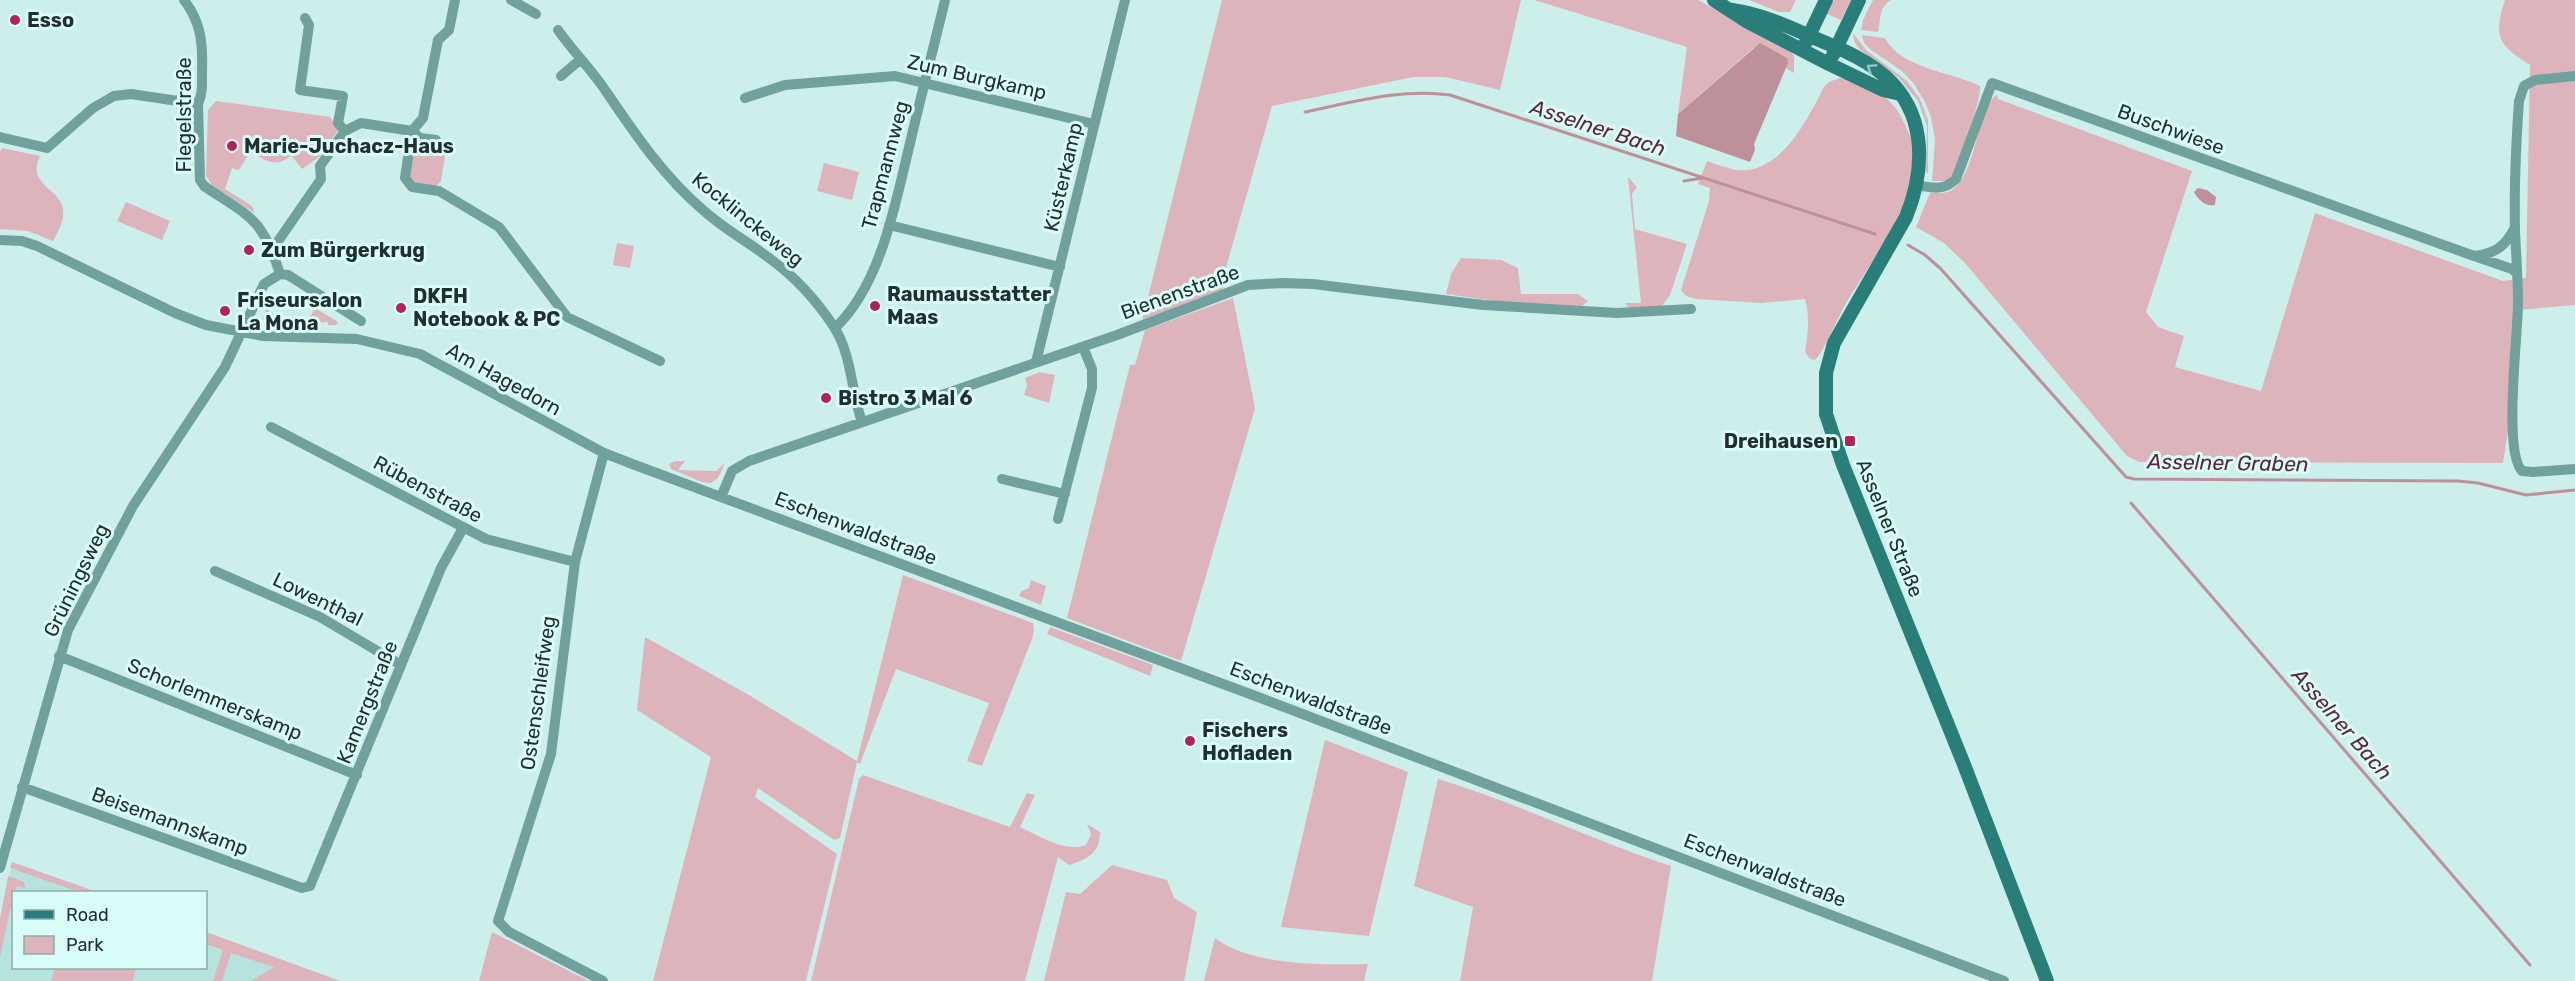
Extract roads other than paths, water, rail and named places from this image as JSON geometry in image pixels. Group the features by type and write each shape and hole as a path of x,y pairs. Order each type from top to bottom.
{"main road":[{"name":"Asselner Straße","path":"1714,0 1748,22 1829,64 1883,90 1900,94"},
{"path":"1802,50 1826,0"},
{"path":"1829,64 1859,0"},
{"name":"Asselner Straße","path":"1732,10 1752,13 1837,48 1876,70 1893,84 1910,108 1920,154 1917,185 1906,217 1834,343 1826,373 1826,414 1836,446 1963,762 2046,981"}],"street":[{"name":"Flegelstraße","path":"184,0 196,19 203,42 202,95 198,104 200,180 204,186 255,220 272,250 280,274"},
{"path":"455,0 449,30 438,40 423,118 412,131 405,178 407,183 412,188 439,191 499,227 567,317 660,362"},
{"path":"512,0 536,14"},
{"name":"Trapmannweg","path":"835,328 848,316 859,298 876,263 889,225 945,0"},
{"name":"Küsterkamp","path":"1036,363 1125,0"},
{"path":"305,18 309,25 300,90 343,96 338,123 345,131"},
{"name":"Kocklinckeweg","path":"558,30 666,173 711,217 740,240 768,257 812,298 835,328 849,362 855,401 862,422"},
{"path":"561,76 581,59"},
{"name":"Zum Burgkamp","path":"745,98 785,85 895,76 1094,124"},
{"path":"2575,76 2535,80 2524,86 2521,93 2515,227 2518,305 2514,348 2515,458 2522,471 2575,469"},
{"name":"Buschwiese","path":"1917,185 1946,187 1956,179 1992,83 2512,269 2517,273"},
{"path":"0,137 47,148 93,108 123,94 198,104"},
{"path":"272,250 321,179 320,166 345,131 361,123 412,131 420,138 436,140"},
{"path":"889,225 1060,267"},
{"path":"2474,256 2497,250 2509,240 2515,227"},
{"name":"Am Hagedorn","path":"0,240 22,241 38,246 175,314 241,334 357,339 406,350 432,360 603,453"},
{"path":"241,334 264,284 280,274 288,275 361,321"},
{"name":"Bienenstraße","path":"721,496 732,471 739,466 1036,363 1226,292 1259,284 1313,284 1483,305 1617,313 1691,309"},
{"name":"Grüningsweg","path":"0,868 68,630 133,506 225,367 241,334"},
{"path":"1058,519 1092,388 1092,369 1083,346"},
{"name":"Rübenstraße","path":"271,427 486,539 575,562"},
{"name":"Eschenwaldstraße","path":"603,453 1258,696 2004,981"},
{"name":"Ostenschleifweg","path":"603,453 575,562 551,754 498,921 509,932 603,981"},
{"path":"1002,479 1065,494"},
{"name":"Kamergstraße","path":"306,888 314,881 441,567 463,528"},
{"name":"Lowenthal","path":"215,571 320,617 401,665"},
{"name":"Schorlemmerskamp","path":"59,656 357,775"},
{"name":"Beisemannskamp","path":"22,787 306,888"}],"waterway":[{"name":"Asselner Bach","path":"1305,112 1359,100 1396,95 1414,93 1450,95 1875,234"},
{"path":"1684,181 1703,178"},
{"name":"Asselner Graben","path":"1908,245 1925,255 1940,268 2126,477 2134,479 2458,481 2478,483 2526,495 2575,490"},
{"name":"Asselner Bach","path":"2131,503 2530,965"}],"place":[{"name":"Esso","path":"15,20"},
{"name":"Marie-Juchacz-Haus","path":"232,146"},
{"name":"Zum Bürgerkrug","path":"249,250"},
{"name":"Raumausstatter Maas","path":"875,306"},
{"name":"DKFH Notebook & PC","path":"401,308"},
{"name":"Friseursalon La Mona","path":"225,311"},
{"name":"Bistro 3 Mal 6","path":"826,398"},
{"name":"Dreihausen","path":"1850,441"},
{"name":"Fischers Hofladen","path":"1190,741"}]}
